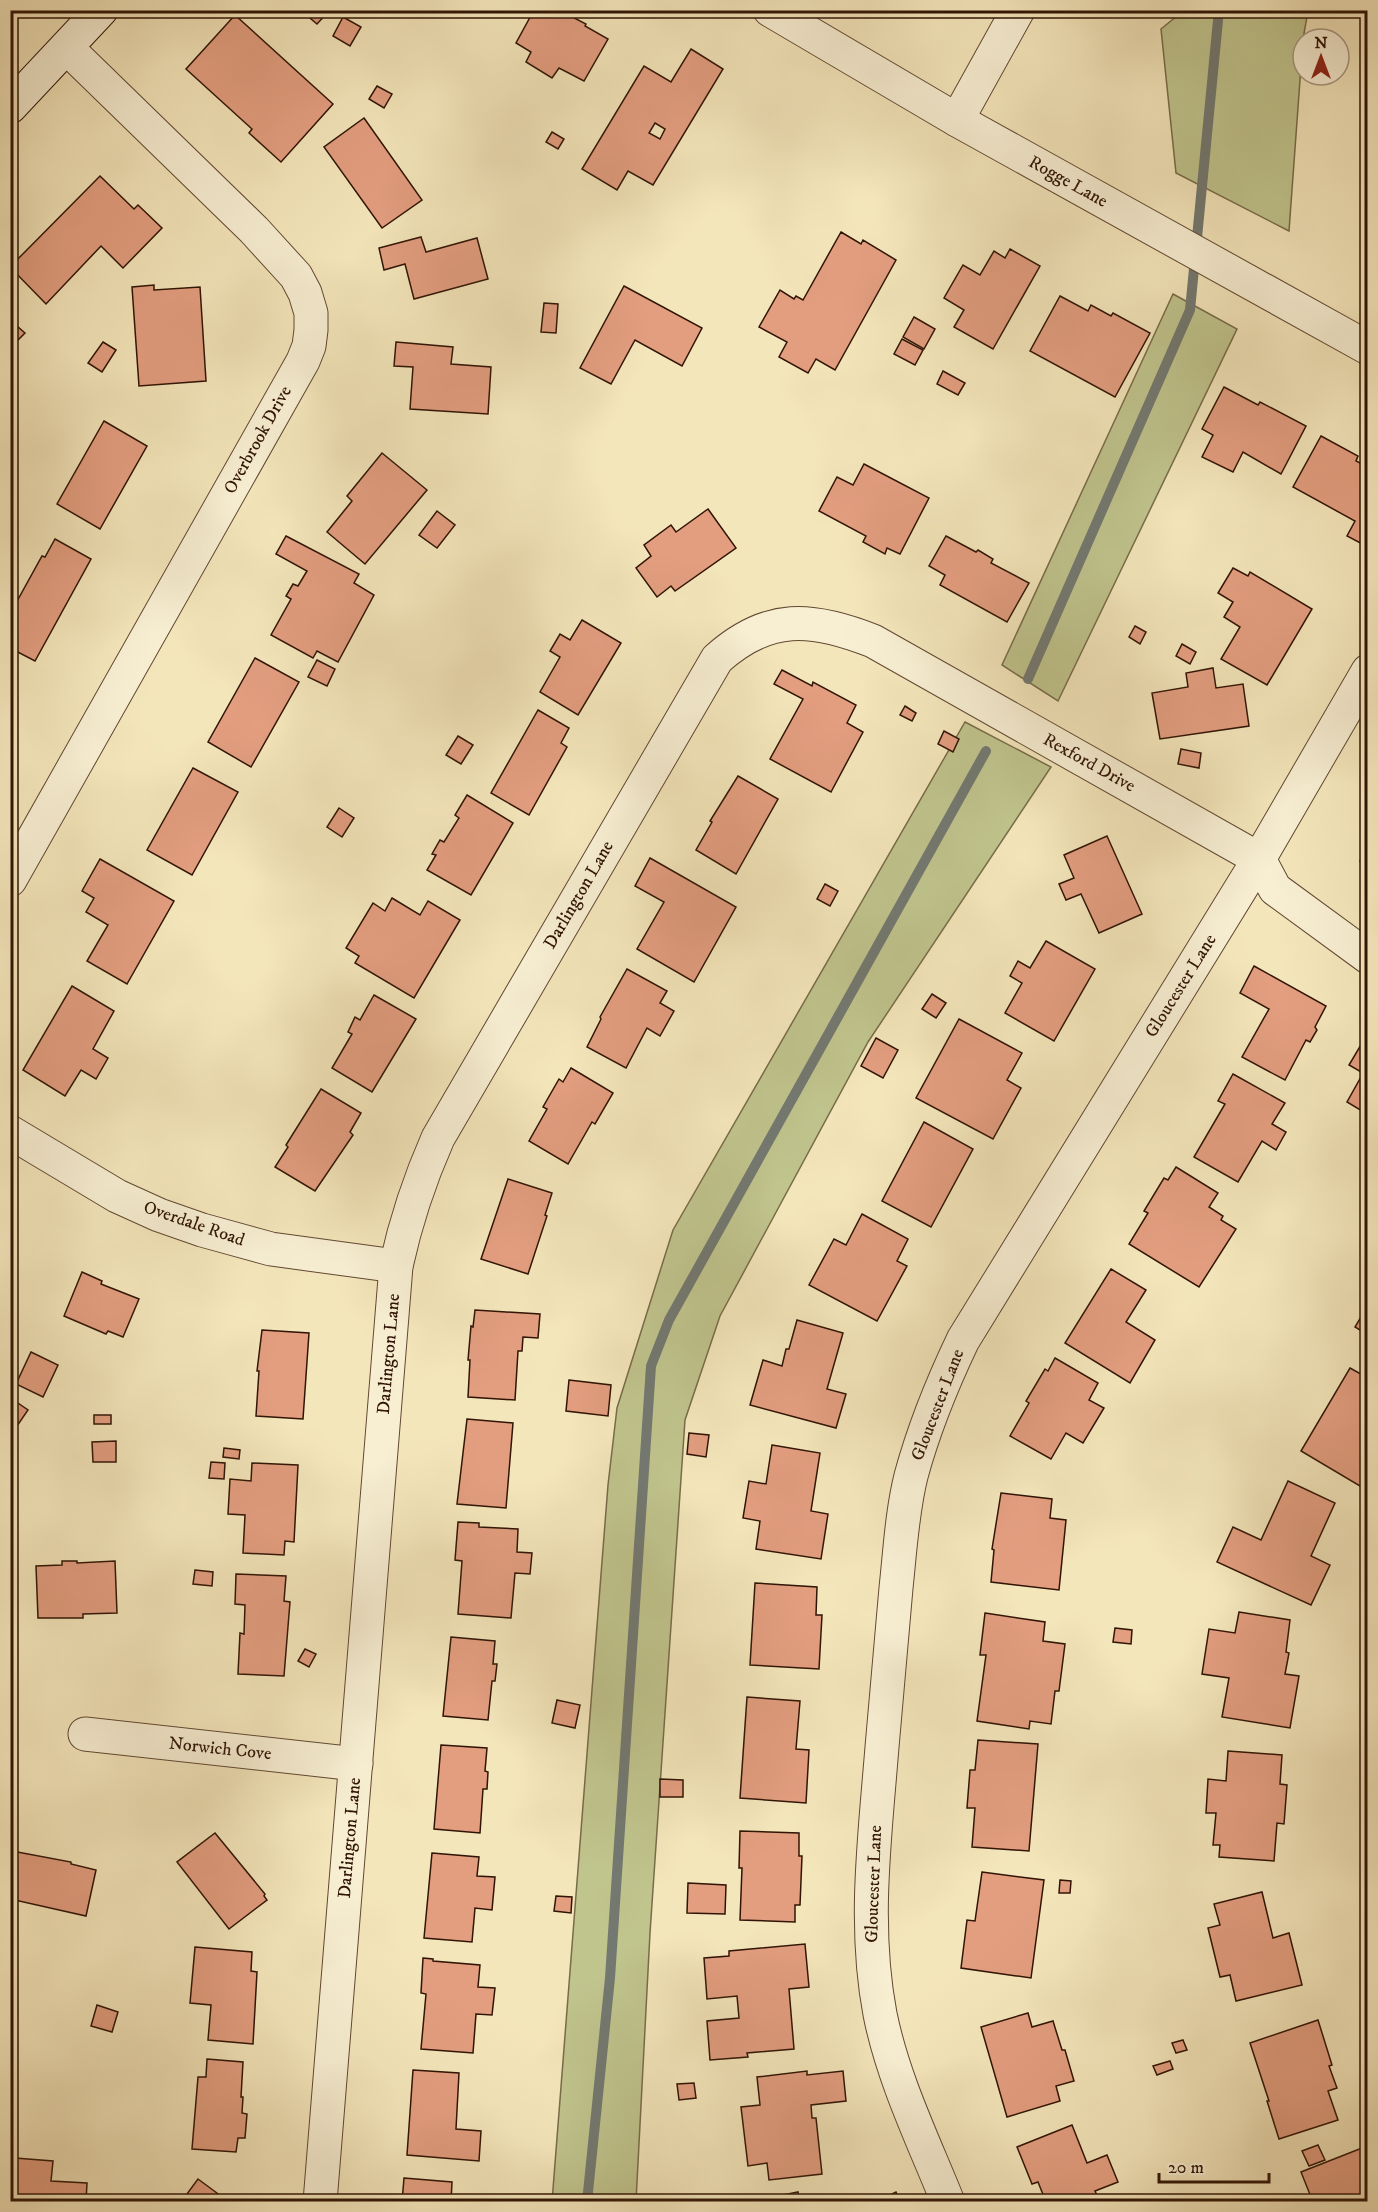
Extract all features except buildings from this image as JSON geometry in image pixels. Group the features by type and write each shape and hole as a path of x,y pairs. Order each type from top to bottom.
{"street":[{"path":"10,107 101,10"},
{"name":"Rogge Lane","path":"770,10 957,120 1360,344"},
{"path":"957,120 1018,10"},
{"name":"Overbrook Drive","path":"10,880 303,361 309,346 311,330 311,313 305,293 289,268 254,230 67,48"},
{"name":"Rexford Drive","path":"779,625 829,627 873,641 1259,859"},
{"name":"Darlington Lane","path":"320,2202 396,1266 405,1221 438,1138 704,679 717,659 735,643 756,631 779,625"},
{"name":"Gloucester Lane","path":"948,2202 893,2065 880,2015 872,1962 870,1922 875,1837 901,1532 911,1478 935,1403 963,1340 1259,859 1368,671"},
{"path":"1259,859 1275,889 1368,957"},
{"name":"Overdale Road","path":"10,1132 117,1196 159,1215 202,1230 271,1249 396,1266"},
{"name":"Norwich Cove","path":"85,1734 356,1764"}],"green space":[{"path":"1183,11 1308,11 1305,27 1291,27 1291,87 1300,87 1289,231 1176,173 1161,29"},
{"path":"1173,294 1237,329 1058,701 1002,665"},
{"path":"965,722 1051,767 868,1042 720,1316 685,1420 650,1933 636,2201 552,2202 608,1485 617,1408 673,1230"}],"waterway":[{"path":"1028,679 1190,310 1219,10"},
{"path":"587,2202 610,1978 651,1366 669,1320 986,751"}]}
